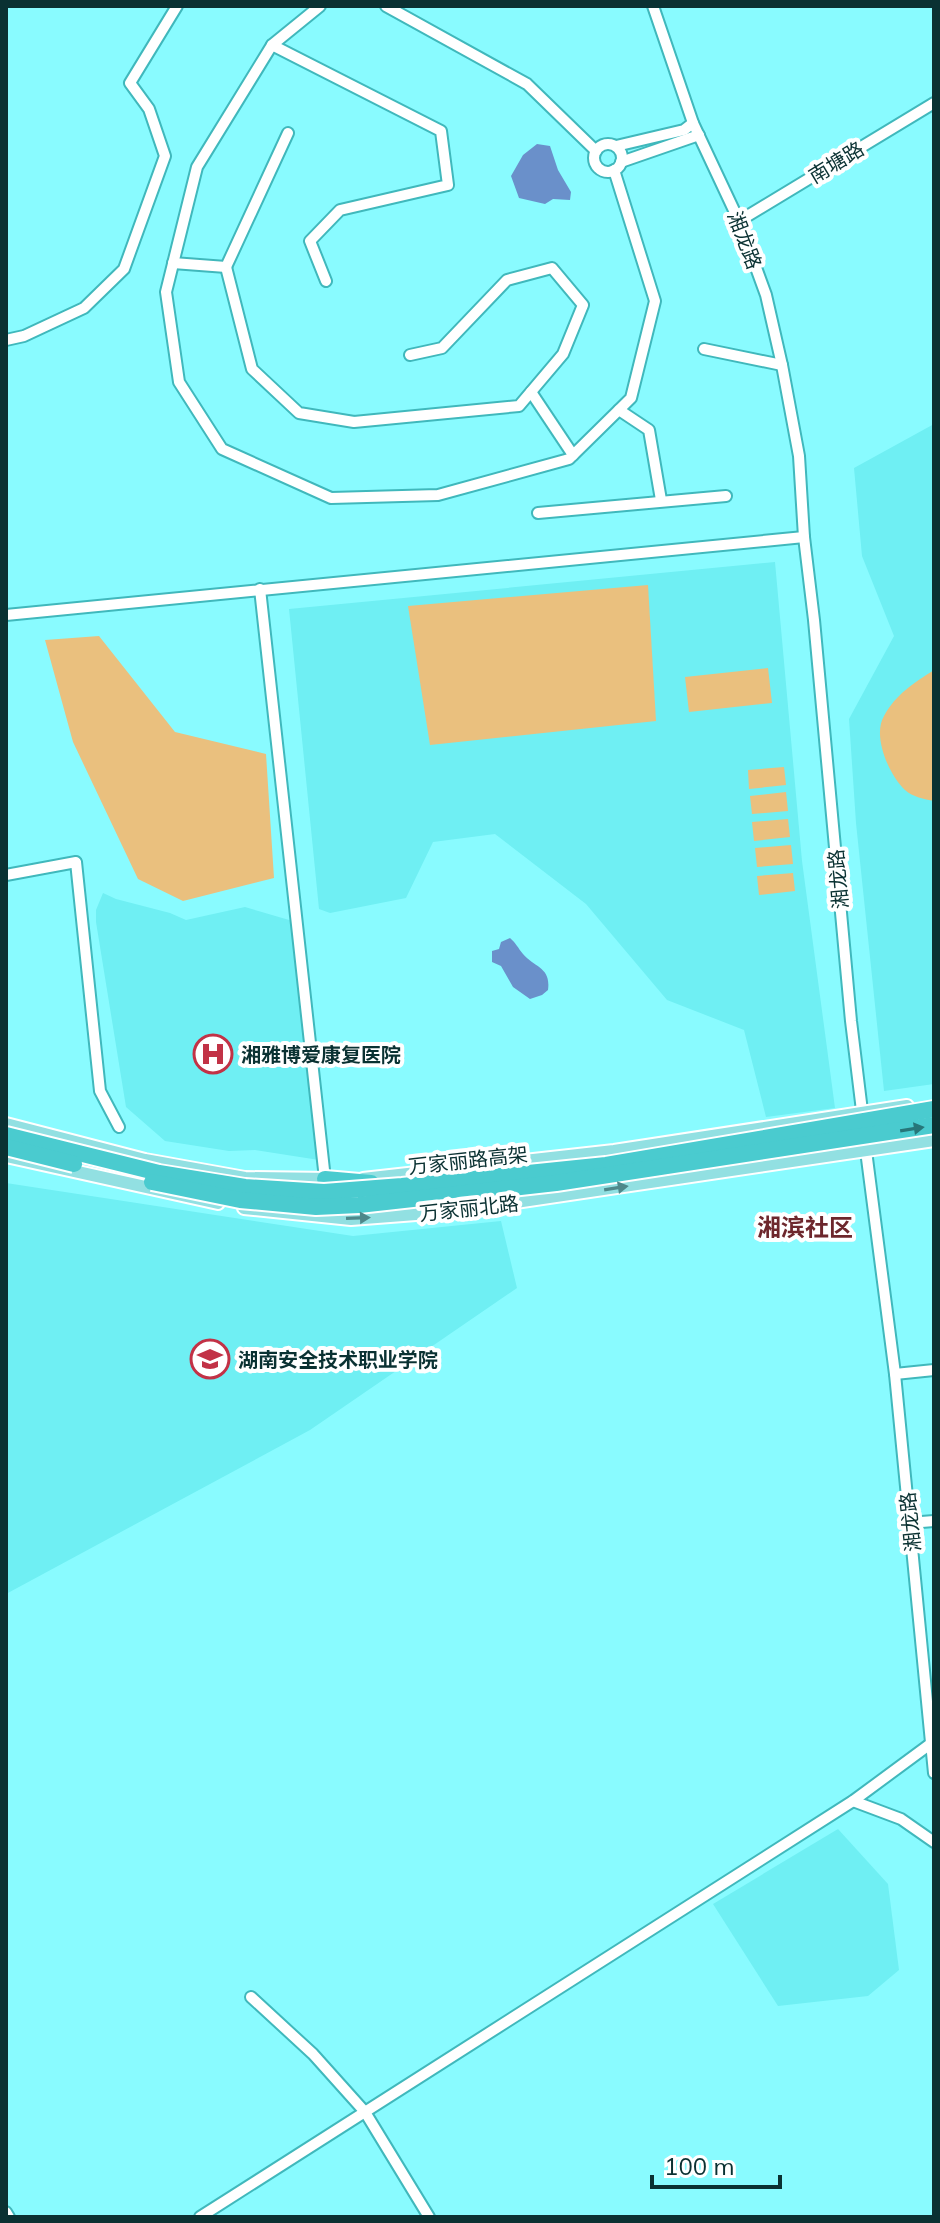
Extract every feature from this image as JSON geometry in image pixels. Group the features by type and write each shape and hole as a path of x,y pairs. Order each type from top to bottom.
{"highway":[{"name":"万家丽路高架","path":"6,1147 245,1187 324,1192 606,1165 934,1109"},
{"path":"6,1124 93,1163"},
{"name":"万家丽路高架","path":"6,1135 93,1163 240,1200 316,1207 556,1183 934,1125"},
{"path":"325,1179 371,1183 742,1141"},
{"path":"6,1158 93,1163"}],"main road":[{"name":"万家丽北路","path":"6,1124 145,1160 245,1178 370,1179 599,1153 934,1102"},
{"name":"万家丽北路","path":"6,1158 235,1206 351,1219 469,1209 934,1140"}],"street":[{"path":"6,340 24,336 84,308 124,269 165,156 149,109 130,83 177,6"},
{"path":"320,6 272,45 197,167 166,292 179,382 222,449 331,498 438,495 569,459 631,398 655,301 617,166 621,152 616,146"},
{"path":"386,6 527,84 596,151"},
{"name":"湘龙路","path":"653,6 693,123 739,221 766,295 799,456 804,537 851,1021 895,1374 934,1773"},
{"path":"272,45 441,131 448,185 340,210 310,241 326,281"},
{"name":"南塘路","path":"739,221 934,103"},
{"path":"693,123 684,130 616,146 605,144 596,151 594,158 598,167 605,171 699,135"},
{"path":"288,133 226,267 252,369 299,413 354,422 519,406 563,354 583,305 552,268 507,280 442,348 410,355"},
{"path":"173,263 226,267"},
{"path":"704,349 782,365"},
{"path":"531,392 573,455"},
{"path":"619,410 649,430 661,500"},
{"path":"538,513 726,496"},
{"path":"6,615 804,537"},
{"path":"260,589 325,1179"},
{"path":"6,875 76,862 100,1091 119,1127"},
{"path":"895,1374 934,1370"},
{"path":"909,1523 934,1521"},
{"path":"200,2217 853,1801 933,1742"},
{"path":"853,1801 901,1819 934,1842"},
{"path":"251,1997 313,2054 365,2112 429,2217"}],"shaded area":[{"path":"537,144 550,146 558,170 571,192 570,200 553,199 545,204 519,198 511,176 523,155"},
{"path":"934,424 934,1084 884,1091 856,823 849,719 894,636 862,556 854,468"},
{"path":"775,562 802,861 835,1108 766,1117 744,1030 667,1000 586,904 495,834 433,842 406,898 330,913 319,909 289,609"},
{"path":"648,585 656,721 430,745 408,606"},
{"path":"99,636 175,732 266,754 274,878 183,901 138,879 73,742 45,640"},
{"path":"768,668 772,703 689,712 685,677"},
{"path":"934,670 934,801 912,794 899,783 884,755 880,734 884,716 894,701"},
{"path":"784,767 786,785 749,789 748,770"},
{"path":"786,792 788,811 752,814 750,796"},
{"path":"788,819 790,837 754,841 752,822"},
{"path":"791,845 793,864 757,867 755,848"},
{"path":"793,873 795,891 759,895 757,876"},
{"name":"湘雅博爱康复医院","path":"103,893 186,920 245,907 296,922 319,1160 165,1141 126,1107 96,922 96,910"},
{"path":"510,938 528,959 545,972 548,990 542,995 530,999 513,987 501,966 492,962 492,951 499,949 501,942"},
{"name":"湖南安全技术职业学院","path":"6,1183 353,1236 501,1221 517,1288 310,1430 6,1594"},
{"path":"838,1829 888,1884 899,1970 868,1996 778,2006 713,1904"}],"place":[{"name":"湘雅博爱康复医院","path":"213,1054"},
{"name":"湖南安全技术职业学院","path":"210,1359"}],"district":[{"name":"湘滨社区","path":"805,1227"}]}
